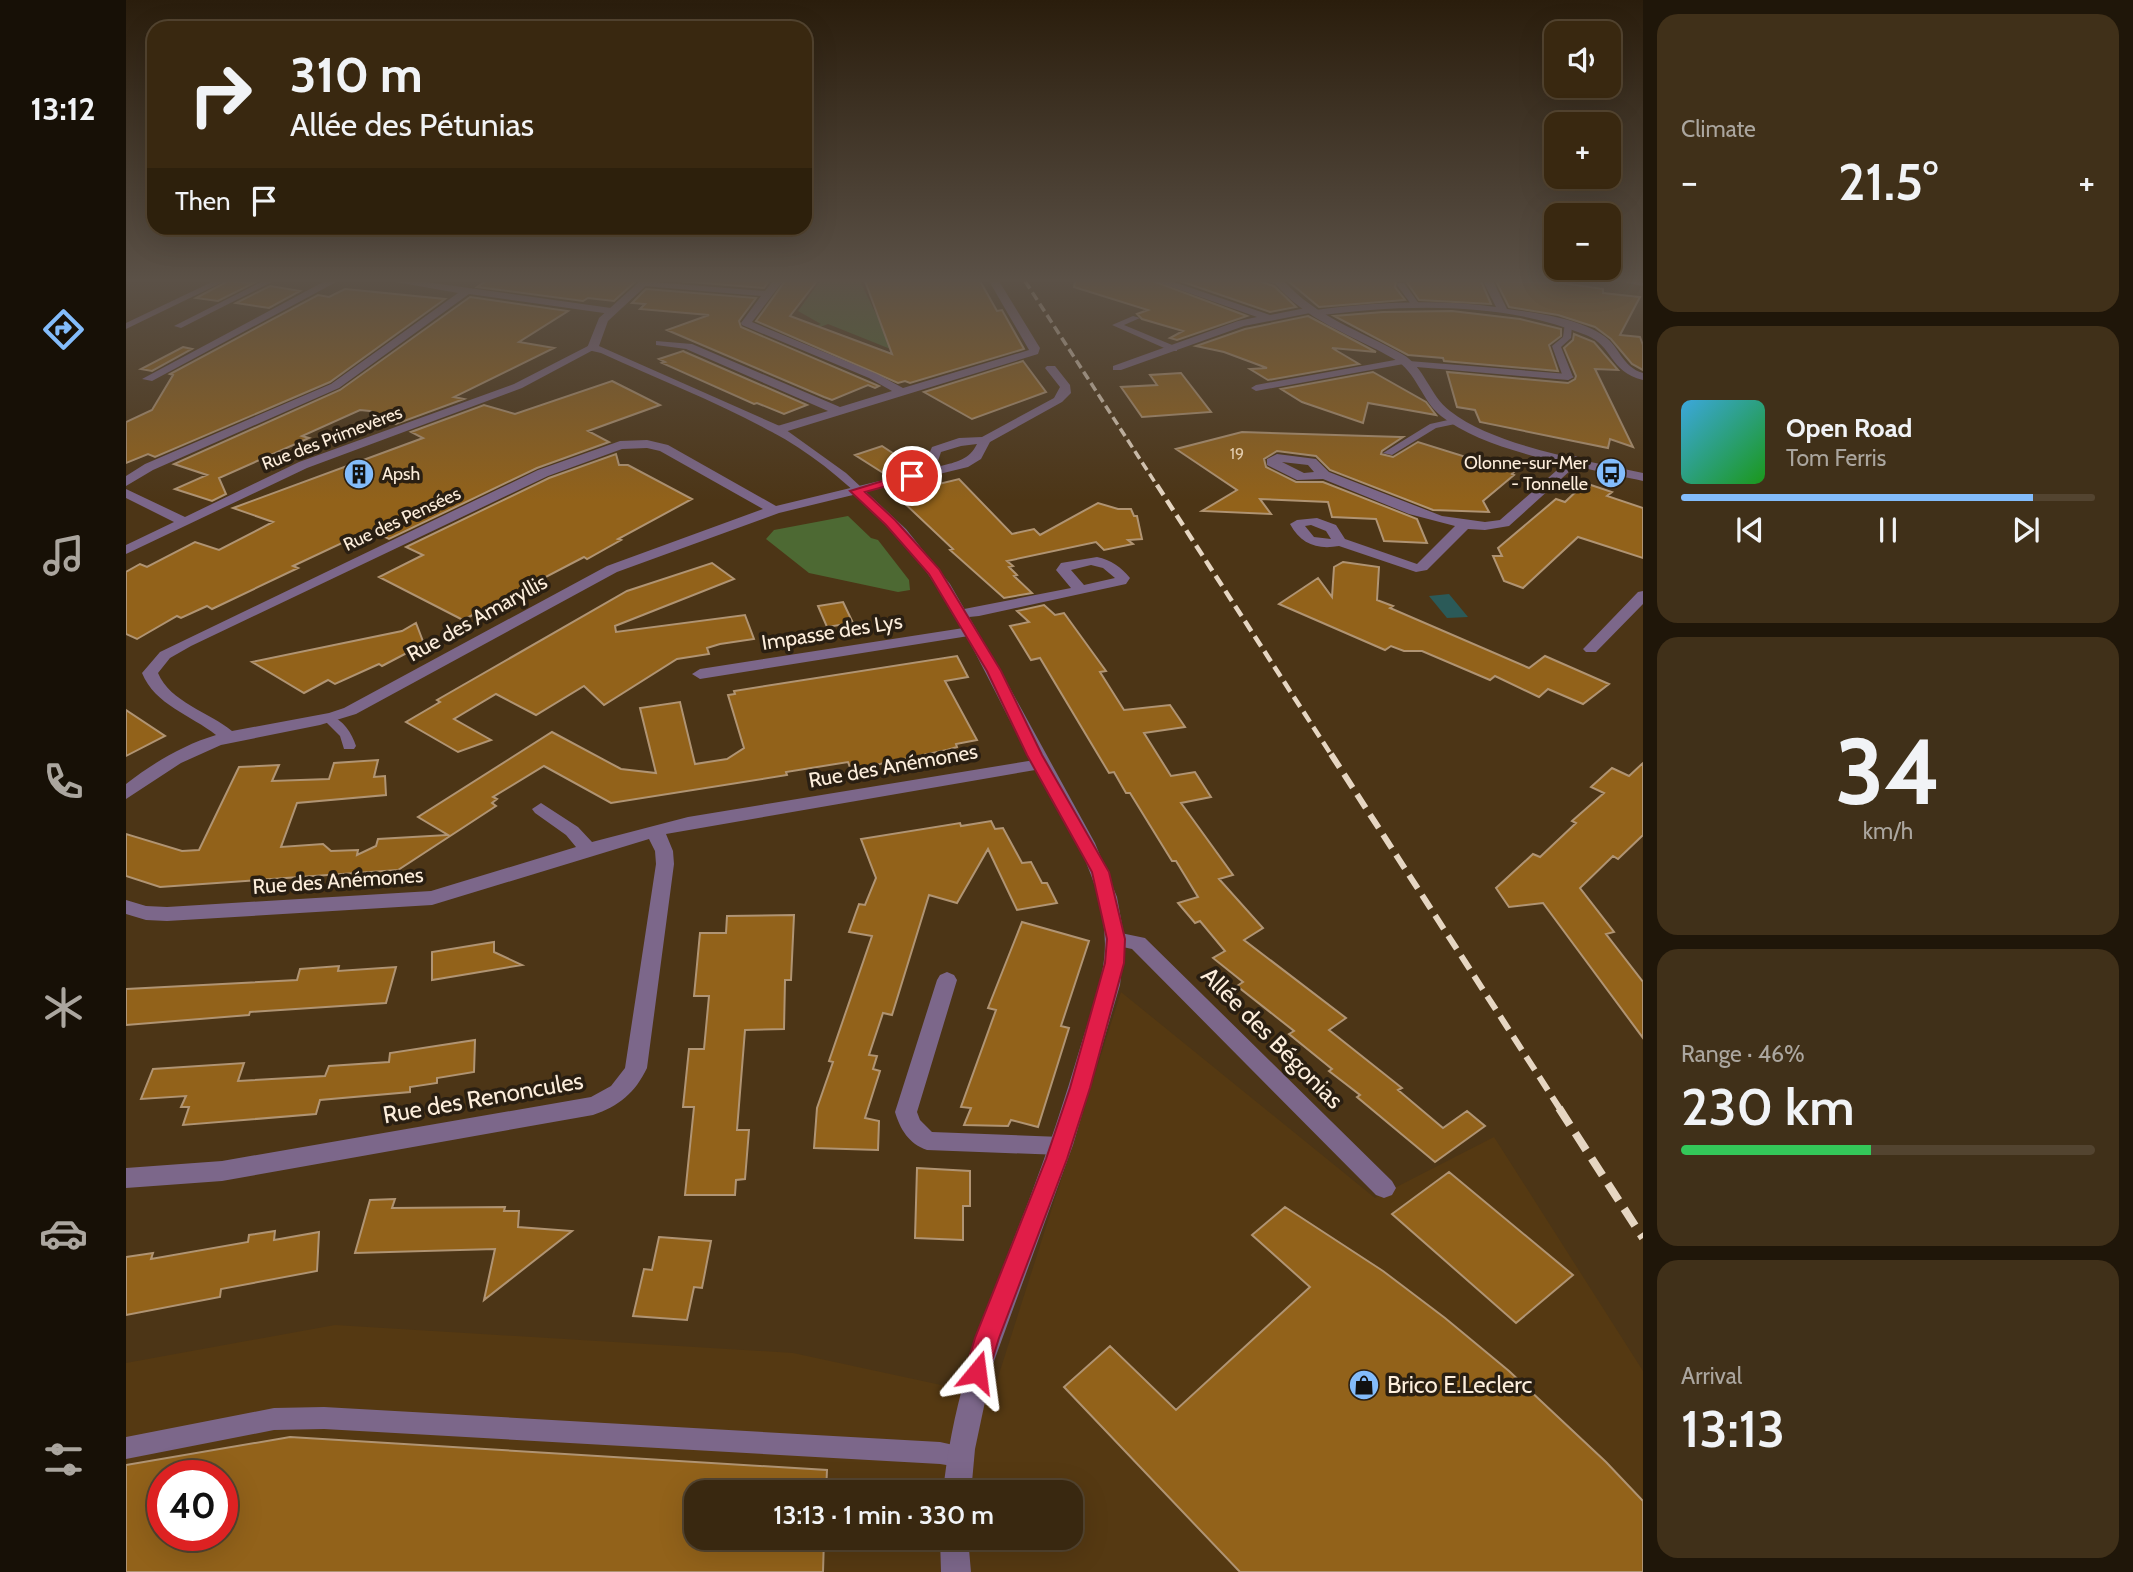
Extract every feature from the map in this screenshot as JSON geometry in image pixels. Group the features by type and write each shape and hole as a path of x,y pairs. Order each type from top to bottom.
{"street":[{"path":"148,379 194,354"},
{"path":"126,482 149,467 335,386 379,354"},
{"name":"Rue des Primevères","path":"126,550 303,465 518,386 580,354"},
{"path":"613,354 778,430 801,445 891,523 935,572 994,671 1041,764 1101,872 1116,939 1110,982 1061,1146 987,1338 965,1411 958,1480"},
{"path":"707,354 838,411"},
{"path":"819,354 873,376 902,392"},
{"path":"778,430 1026,354"},
{"path":"1117,368 1158,354"},
{"path":"1394,354 1408,362 1568,377"},
{"path":"1613,354 1620,369 1643,377"},
{"path":"1408,362 1431,399 1457,421 1496,438 1643,477"},
{"path":"936,470 932,461 936,450 959,442 985,440 1048,407 1065,393 1063,381 1051,368"},
{"name":"Rue des Amaryllis","path":"126,793 186,752 228,737 297,727 330,719 365,704 594,577 774,510 971,461 982,450 985,440"},
{"name":"Rue des Pensées","path":"228,737 216,726 157,688 150,673 156,663 186,643 543,473 620,445 647,444 664,448 774,510"},
{"path":"1324,475 1440,519 1494,525 1504,523 1576,460"},
{"path":"126,493 183,521"},
{"path":"1340,542 1416,568 1422,567 1466,523"},
{"path":"959,614 1081,590"},
{"path":"1591,649 1643,595"},
{"name":"Impasse des Lys","path":"700,674 970,632"},
{"name":"Rue des Anémones","path":"126,907 146,913 167,914 432,898 588,849 688,823 1041,764"},
{"path":"541,809 572,831 588,849"},
{"name":"Rue des Renoncules","path":"126,1178 222,1171 605,1102 631,1080 636,1068 665,864 664,851 655,831"},
{"name":"Allée des Bégonias","path":"1116,939 1138,943 1384,1188"},
{"path":"947,979 906,1112 910,1125 927,1141 1061,1146"},
{"path":"955,1550 956,1572"}],"lane":[{"path":"1559,354 1568,377"},
{"path":"1256,388 1408,362"},
{"path":"1388,453 1433,426 1457,421"},
{"path":"330,719 346,735 349,746"},
{"path":"126,1448 274,1419 324,1418 959,1456"}],"shaded area":[{"path":"1121,992 1375,1198 1494,1137 1643,1371 1643,1572 126,1572 126,1363 335,1325 793,1353 992,1396"}],"green space":[{"path":"848,516 871,538 878,540 909,580 910,590 898,592 809,573 766,539 774,530"}],"water":[{"path":"1449,594 1468,617 1447,618 1429,596"}],"building":[{"path":"169,354 182,354 152,371 141,369"},
{"path":"207,354 368,354 330,382 155,457 148,454 126,463 126,422 152,410 173,375 170,374"},
{"path":"390,354 541,354 454,397 464,399 396,424 370,411 360,410 302,436 309,438 219,478 226,494 212,501 175,489 207,475 174,464 340,390"},
{"path":"673,354 691,354 807,405 784,414 754,404 662,363 665,362 659,359"},
{"path":"724,354 805,354 879,386 875,388 868,385 832,400"},
{"path":"832,354 1006,354 910,383 898,383"},
{"path":"1230,354 1343,354 1359,364 1268,380 1250,369 1267,368"},
{"path":"1552,354 1558,371 1444,361 1443,358 1408,355"},
{"path":"1567,354 1605,354 1618,370 1595,369 1633,447 1610,439 1608,448 1480,422 1475,410 1457,407 1447,372 1568,383 1576,376"},
{"path":"1624,354 1643,354 1643,370 1632,364"},
{"path":"1023,361 1046,392 972,419 924,392"},
{"path":"1373,372 1426,402 1436,415 1368,403 1363,423 1302,402 1281,389"},
{"path":"1181,373 1211,412 1142,417 1121,387 1157,385 1150,375"},
{"path":"612,381 660,405 588,431 609,442 537,468 389,539 375,532 365,536 361,534 212,609 207,606 181,618 177,616 137,639 126,634 126,572 140,564 147,567 195,542 219,550 273,522 233,508 423,438 411,432 484,405 515,414"},
{"path":"1242,432 1403,437 1381,454 1393,457 1418,442 1514,472 1514,475 1483,501 1489,512 1433,510 1330,470 1316,456 1277,451 1264,459 1266,467 1296,482 1323,482 1417,519 1427,543 1384,541 1376,519 1332,517 1328,502 1260,499 1271,514 1202,511 1237,490 1176,449"},
{"path":"882,446 917,469 888,476 855,455"},
{"path":"616,454 619,465 628,465 692,499 587,559 584,557 463,620 379,577 423,555 406,547 549,478"},
{"path":"931,479 939,484 959,479 1012,534 1034,529 1040,535 1098,503 1118,509 1131,509 1134,516 1137,516 1142,539 1128,540 1133,544 1104,550 1096,542 1007,561 1013,566 1009,567 1017,575 1014,576 1032,593 1004,598 950,550 953,549 900,499 917,495 903,486"},
{"path":"1585,483 1612,492 1607,496 1643,508 1643,558 1578,537 1523,588 1504,581 1493,556 1502,556 1498,548 1556,499 1565,502"},
{"path":"1343,562 1379,567 1377,600 1393,606 1390,608 1529,668 1545,656 1609,684 1583,704 1548,689 1539,697 1495,676 1490,680 1422,651 1404,651 1391,646 1385,650 1279,604 1318,578 1332,597 1334,567"},
{"path":"712,563 734,579 615,626 616,632 745,615 754,639 720,644 707,648 709,654 677,659 604,705 584,686 536,715 496,694 454,719 491,740 458,752 406,722 440,702 437,700 627,591"},
{"path":"843,602 853,623 827,627 818,606"},
{"path":"1044,605 1055,615 1064,613 1106,671 1100,672 1124,710 1170,705 1185,727 1144,733 1171,776 1195,772 1211,797 1181,803 1233,875 1219,879 1263,928 1244,940 1346,1018 1329,1030 1402,1088 1398,1090 1443,1128 1467,1111 1485,1126 1435,1162 1357,1097 1360,1095 1289,1034 1294,1031 1237,986 1243,982 1213,958 1225,951 1200,921 1195,923 1178,903 1198,897 1176,861 1172,861 1130,793 1126,793 1114,772 1109,773 1040,658 1031,660 1010,626 1029,622 1017,611"},
{"path":"416,623 424,644 382,666 379,664 335,684 328,680 304,693 252,662 402,631"},
{"path":"957,656 968,677 945,681 977,740 956,744 957,747 947,750 851,770 848,762 786,772 787,775 611,803 544,766 493,797 497,799 492,803 496,806 398,870 160,887 126,876 126,834 182,851 199,850 239,767 279,765 272,781 329,779 334,763 378,760 374,777 385,776 386,795 297,803 281,847 323,844 331,851 358,850 357,855 376,846 378,839 448,835 418,817 552,732 621,769 656,773 640,708 680,702 695,764 727,759 744,748 728,695 735,694 734,691"},
{"path":"126,710 165,736 126,756"},
{"path":"1643,763 1643,835 1618,859 1613,856 1580,888 1614,932 1606,934 1643,982 1643,1038 1543,903 1509,907 1496,888 1533,854 1540,857 1576,823 1572,821 1604,793 1591,787 1612,768 1629,776"},
{"path":"991,821 995,829 1003,828 1022,863 1031,862 1042,883 1047,883 1057,903 1017,910 988,849 957,903 929,895 892,1015 883,1013 869,1055 877,1056 873,1069 880,1071 865,1118 879,1121 878,1150 814,1148 817,1108 833,1062 829,1061 872,936 849,932 859,904 865,905 876,878 861,839 960,823 961,826"},
{"path":"794,915 791,980 785,980 784,1029 745,1030 737,1130 749,1130 745,1179 736,1180 735,1195 685,1195 694,1107 683,1107 689,1049 704,1049 709,996 694,996 700,933 726,933 727,916"},
{"path":"1022,922 1089,941 1061,1026 1069,1028 1038,1127 1011,1120 1008,1126 964,1125 971,1108 961,1107 996,1010 988,1008"},
{"path":"494,942 494,952 522,965 432,980 432,952"},
{"path":"339,966 338,971 396,967 386,1003 250,1012 249,1015 126,1025 126,989 297,980 300,969"},
{"path":"475,1040 474,1072 437,1078 437,1083 410,1087 410,1092 320,1100 316,1114 183,1125 189,1107 181,1107 186,1096 141,1099 153,1069 244,1063 238,1081 325,1076 329,1066 389,1062 390,1053"},
{"path":"917,1168 970,1171 970,1206 963,1206 963,1240 915,1238"},
{"path":"1449,1172 1573,1275 1516,1323 1392,1214"},
{"path":"395,1199 392,1208 505,1207 504,1211 519,1211 518,1227 572,1231 484,1300 495,1249 355,1253 370,1200"},
{"name":"Brico E.Leclerc","path":"1285,1207 1383,1271 1445,1318 1509,1371 1606,1462 1643,1501 1643,1572 1240,1572 1064,1387 1110,1346 1176,1410 1310,1287 1252,1235"},
{"path":"275,1231 274,1240 319,1232 317,1271 221,1289 220,1297 126,1315 126,1257 153,1253 151,1259 248,1242 249,1235"},
{"path":"659,1237 711,1241 702,1288 694,1287 687,1320 633,1316 644,1269 652,1270"},
{"path":"290,1437 827,1470 827,1480 684,1480 684,1550 824,1550 823,1572 126,1572 126,1465 147,1461 147,1551 238,1551 238,1460 155,1460"}],"railway":[{"path":"1072,354 1158,487"},
{"path":"1157,485 1332,756"},
{"path":"1331,754 1560,1109"},
{"path":"1559,1108 1643,1238"}],"place":[{"name":"Olonne-sur-Mer - Tonnelle","path":"1611,473"},
{"name":"Apsh","path":"359,474"},
{"name":"Brico E.Leclerc","path":"1364,1385"}],"route":[{"path":"912,476 856,491 906,538 935,572 994,671 1034,755 1101,872 1116,939 1110,982 1080,1088 1056,1159 987,1338 977,1372"}]}
